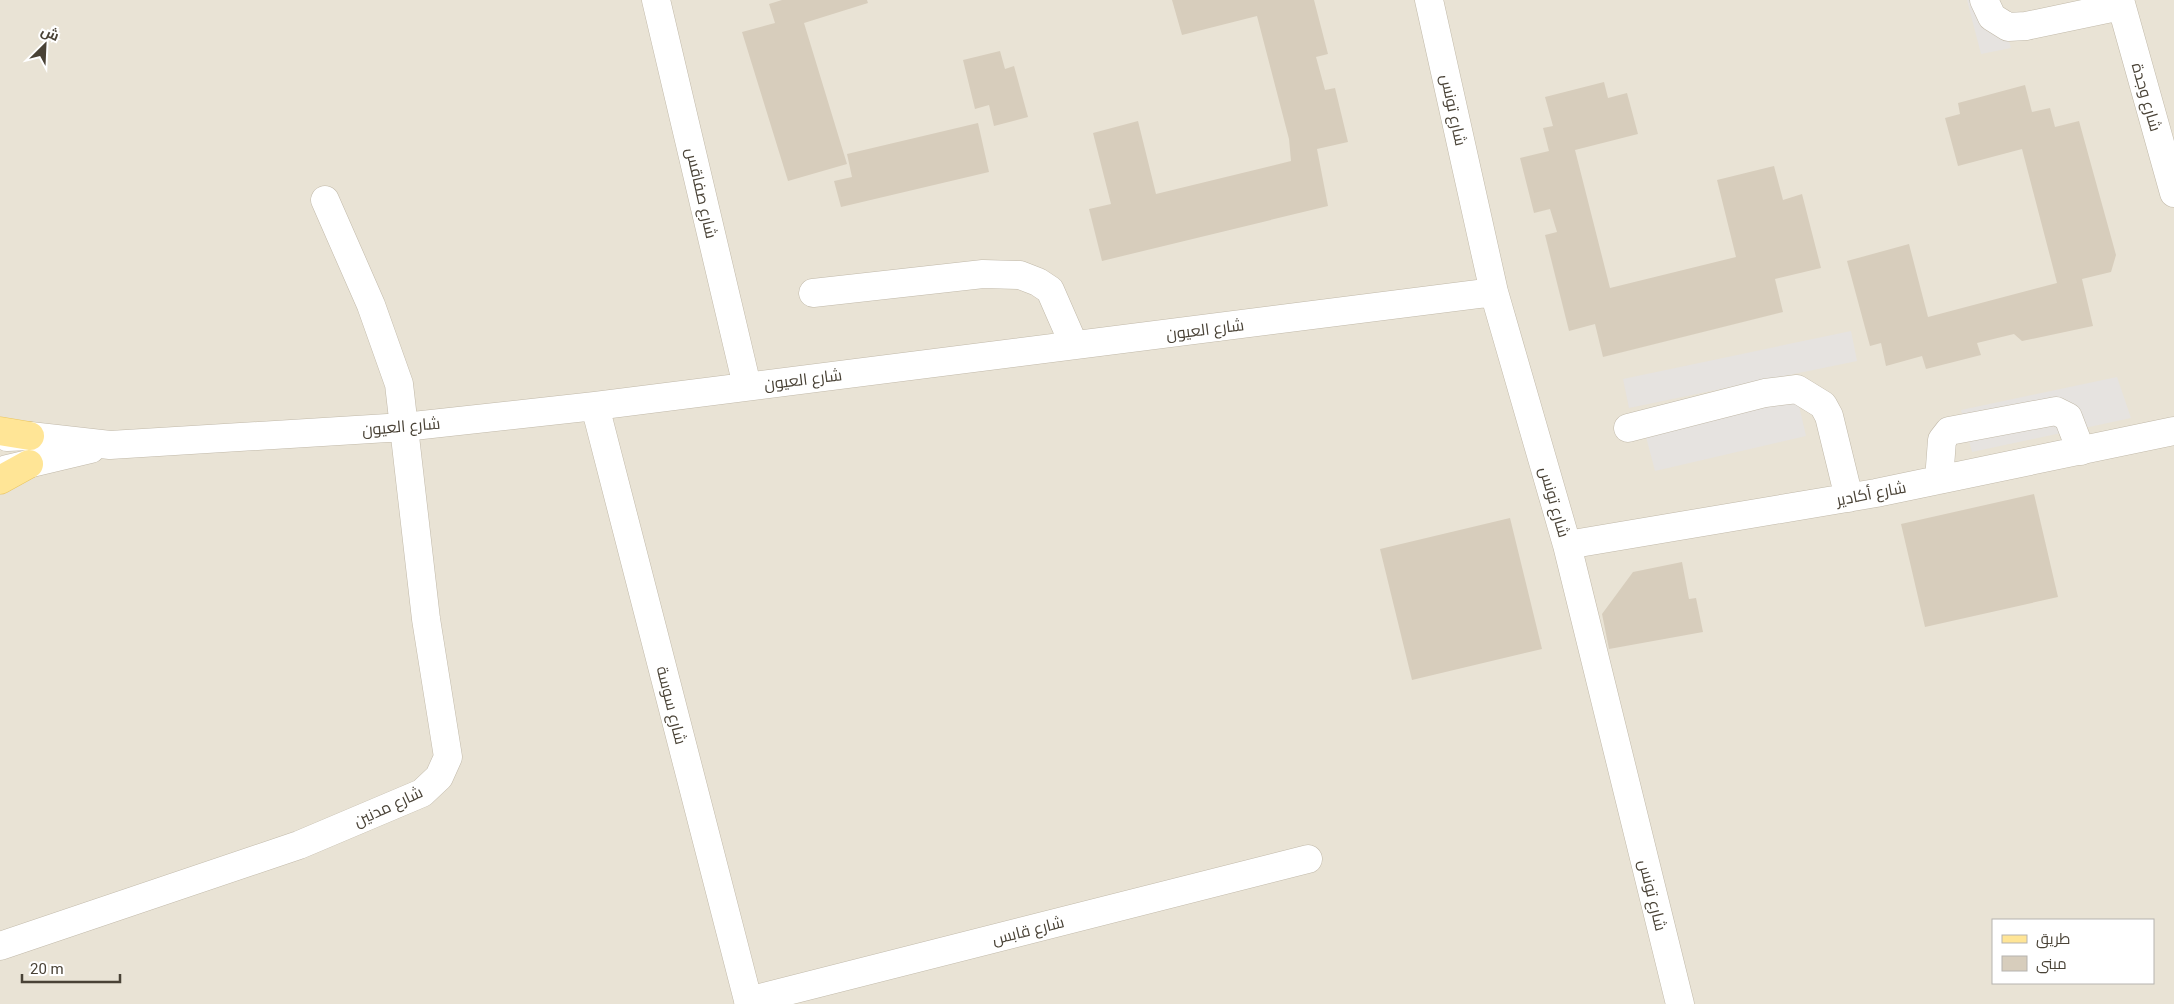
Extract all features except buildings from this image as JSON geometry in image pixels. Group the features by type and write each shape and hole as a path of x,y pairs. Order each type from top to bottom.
{"main road":[{"path":"0,431 30,436"},
{"path":"0,480 28,464"}],"street":[{"name":"شارع صفاقس","path":"656,0 748,386"},
{"name":"شارع تونس","path":"1430,0 1494,292 1567,545 1680,1004"},
{"path":"1984,0 1992,17 2008,27 2026,26 2121,3"},
{"name":"شارع وجدة","path":"2121,3 2174,193"},
{"name":"شارع مدنين","path":"0,946 299,845 422,793 439,777 448,757 426,619 399,384 371,305 325,200"},
{"path":"813,293 983,274 1020,275 1038,282 1050,290 1074,345"},
{"name":"شارع العيون","path":"110,445 404,428 595,406 1494,292"},
{"path":"1628,428 1765,393 1797,389 1823,406 1830,416 1849,498"},
{"name":"شارع سوسة","path":"595,406 748,1002"},
{"path":"1939,480 1942,440 1950,431 2056,412 2068,417 2081,451"},
{"name":"شارع أكادير","path":"1567,545 1849,498 2174,431"},
{"path":"0,437 30,436 110,445"},
{"path":"0,471 110,445"},
{"name":"شارع قابس","path":"748,1002 1308,859"}],"shaded area":[{"path":"0,0 2174,0 2174,1004 0,1004"},
{"path":"1967,0 1997,0 2011,48 1981,54"},
{"path":"1851,331 1857,361 1629,408 1623,379"},
{"path":"2117,377 2131,418 1972,452 1961,410"},
{"path":"1797,397 1806,436 1655,471 1645,433"}]}
